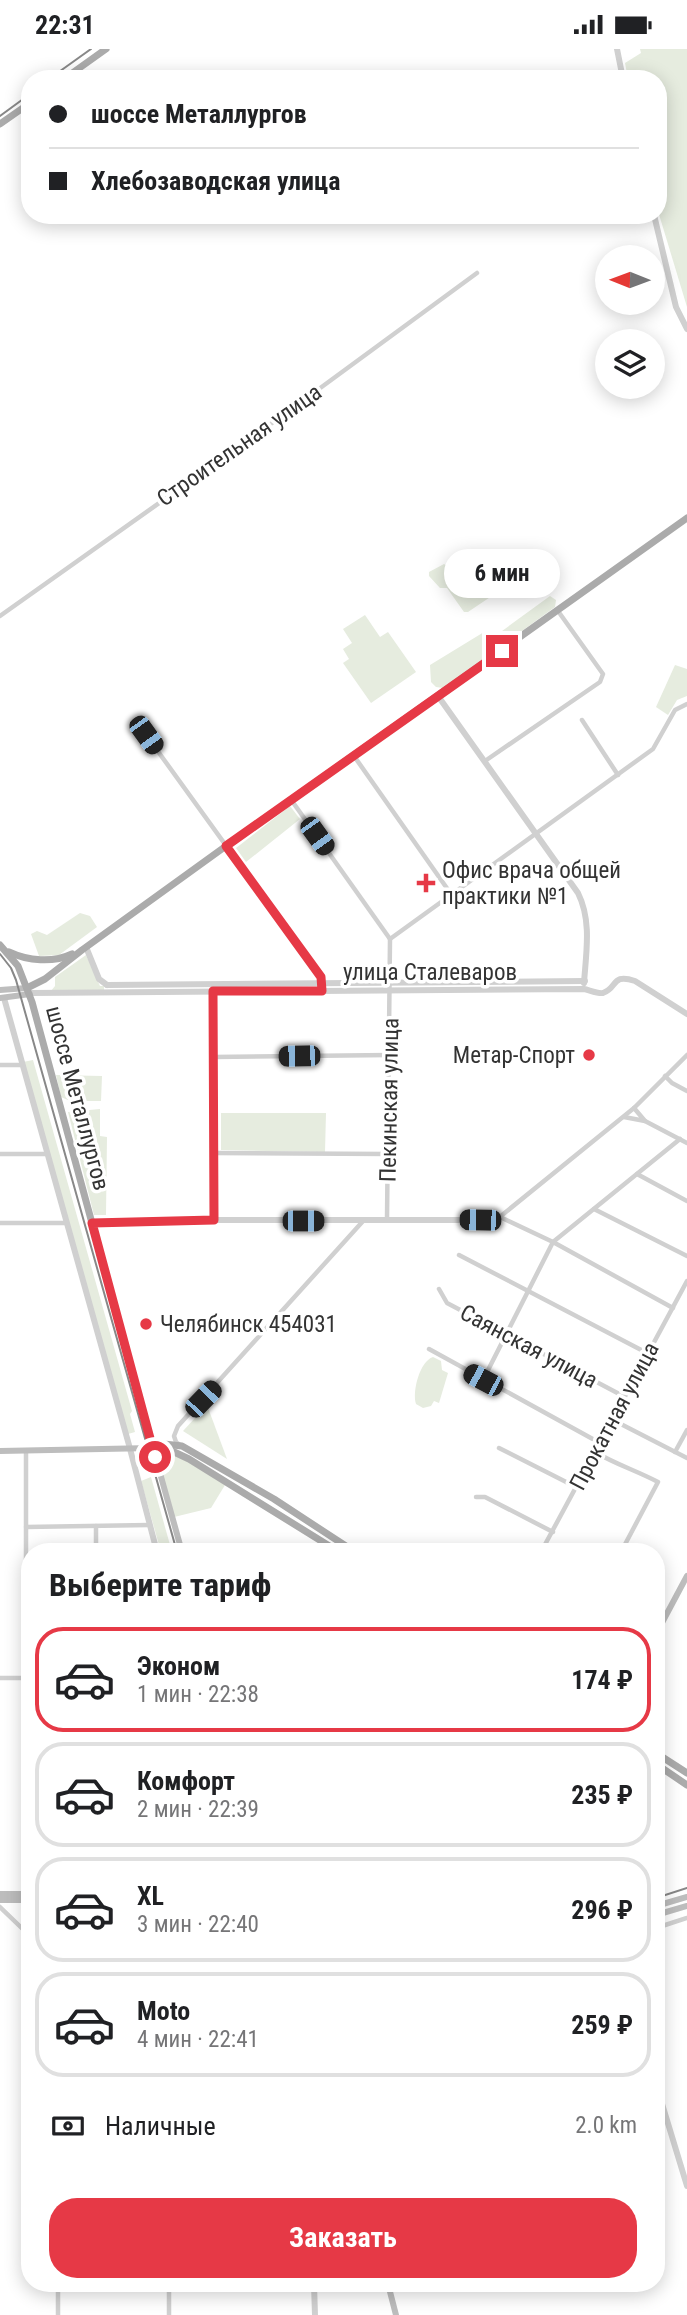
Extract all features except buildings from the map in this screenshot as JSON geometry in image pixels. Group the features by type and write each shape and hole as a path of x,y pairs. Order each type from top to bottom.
{"main road":[{"path":"77,70 106,49"},
{"path":"0,124 21,109"},
{"path":"29,992 84,948 687,518"},
{"path":"3,947 23,957 48,960 64,958 84,948"},
{"name":"шоссе Металлургов","path":"3,947 18,966 29,992 179,1543"},
{"name":"улица Сталеваров","path":"2,994 29,992"},
{"path":"153,1448 163,1444 182,1446 274,1499 341,1543"},
{"path":"0,1451 153,1448 172,1451 324,1543"},
{"path":"665,1617 687,1576"},
{"path":"665,1759 687,1773"},
{"path":"665,1770 687,1784"},
{"path":"0,1894 21,1895"},
{"path":"0,1900 21,1897"},
{"path":"665,1903 687,1897"},
{"path":"665,1912 687,1906"},
{"path":"390,2292 396,2315"}],"street":[{"path":"617,49 622,70"},
{"path":"656,224 676,307 687,329"},
{"name":"Строительная улица","path":"0,616 293,408 477,273"},
{"path":"485,761 600,682 603,674 558,611"},
{"path":"438,696 537,832 584,906 587,921 584,985"},
{"path":"292,801 390,939 653,750 675,710 687,704"},
{"path":"582,720 618,775"},
{"path":"136,721 321,977 322,987"},
{"path":"354,756 452,894"},
{"name":"Пекинская улица","path":"387,1220 390,939"},
{"path":"84,948 106,988"},
{"name":"улица Сталеваров","path":"29,992 106,988 584,985 603,993 618,978 625,977 687,1014"},
{"path":"213,988 214,1220"},
{"name":"шоссе Металлургов","path":"2,994 131,1450 154,1543"},
{"path":"213,1057 390,1055"},
{"path":"497,1218 634,1108 687,1055"},
{"path":"0,1065 23,1065"},
{"path":"665,1076 687,1091"},
{"path":"634,1108 645,1121"},
{"path":"623,1117 645,1121 687,1143"},
{"path":"483,1380 552,1242 680,1139"},
{"path":"214,1153 387,1154"},
{"path":"0,1154 48,1154"},
{"path":"637,1174 687,1201"},
{"path":"594,1209 687,1256"},
{"path":"92,1223 497,1218 552,1242 673,1308"},
{"path":"182,1446 174,1440 175,1432 364,1220"},
{"path":"0,1223 67,1223"},
{"path":"460,1255 647,1353"},
{"name":"Прокатная улица","path":"546,1543 687,1281"},
{"name":"Саянская улица","path":"439,1289 447,1303 625,1397"},
{"path":"429,1349 600,1443"},
{"path":"613,1420 687,1458"},
{"path":"675,1452 687,1430"},
{"path":"499,1448 576,1487"},
{"path":"26,1451 26,1543"},
{"path":"595,1451 612,1462 625,1465 658,1482 626,1543"},
{"path":"476,1497 485,1497 553,1532"},
{"path":"26,1527 149,1525"},
{"path":"96,1526 96,1543"},
{"path":"0,1678 21,1678"},
{"path":"0,1907 21,1927"},
{"path":"665,1925 687,1918"},
{"path":"665,2114 687,2186"},
{"path":"58,2292 58,2315"},
{"path":"169,2292 169,2315"},
{"path":"314,2292 315,2315"}],"shaded area":[{"path":"640,49 687,49 687,307 662,224 667,224 667,70 626,70 625,63 641,53"},
{"path":"476,554 494,579 511,572 506,562 515,558 523,575 468,612 464,612 447,588 440,588 429,576 429,572 444,564 450,568"},
{"path":"550,596 556,600 555,607 443,688 436,687 431,682 430,665 484,632 491,639"},
{"path":"365,615 380,637 388,632 416,672 371,703 343,663 349,659 343,649 352,643 343,629"},
{"path":"675,665 687,669 687,696 677,700 668,715 656,707"},
{"path":"290,806 300,819 246,862 236,848"},
{"path":"80,913 90,916 97,927 59,955 39,956 31,934 37,931 47,935"},
{"path":"86,955 100,986 104,986 104,991 51,991 55,986 55,977"},
{"path":"33,1060 132,1411 130,1414 135,1432 128,1434 23,1062"},
{"path":"56,1075 102,1076 101,1101 70,1101 61,1097"},
{"path":"100,1109 100,1136 107,1137 106,1215 94,1215 68,1112"},
{"path":"221,1113 326,1113 325,1152 221,1150"},
{"path":"433,1357 441,1361 442,1370 448,1373 439,1403 434,1401 431,1406 423,1408 416,1404 416,1384 424,1364"},
{"path":"207,1405 227,1459 183,1431"},
{"path":"168,1454 180,1457 225,1485 211,1508 174,1517 160,1468 161,1459"},
{"path":"151,1477 169,1543 158,1543 141,1481"}],"tram line":[{"path":"62,70 91,49"},
{"path":"0,116 21,101"},
{"path":"0,954 16,980 174,1543"},
{"path":"665,1895 687,1888"}],"place":[{"name":"Офис врача общей практики №1","path":"426,883"},
{"name":"Метар-Спорт","path":"589,1055"},
{"name":"Челябинск 454031","path":"146,1324"}],"route":[{"path":"155,1457 92,1223 214,1220 213,991 322,991 321,977 226,846 502,651"}]}
